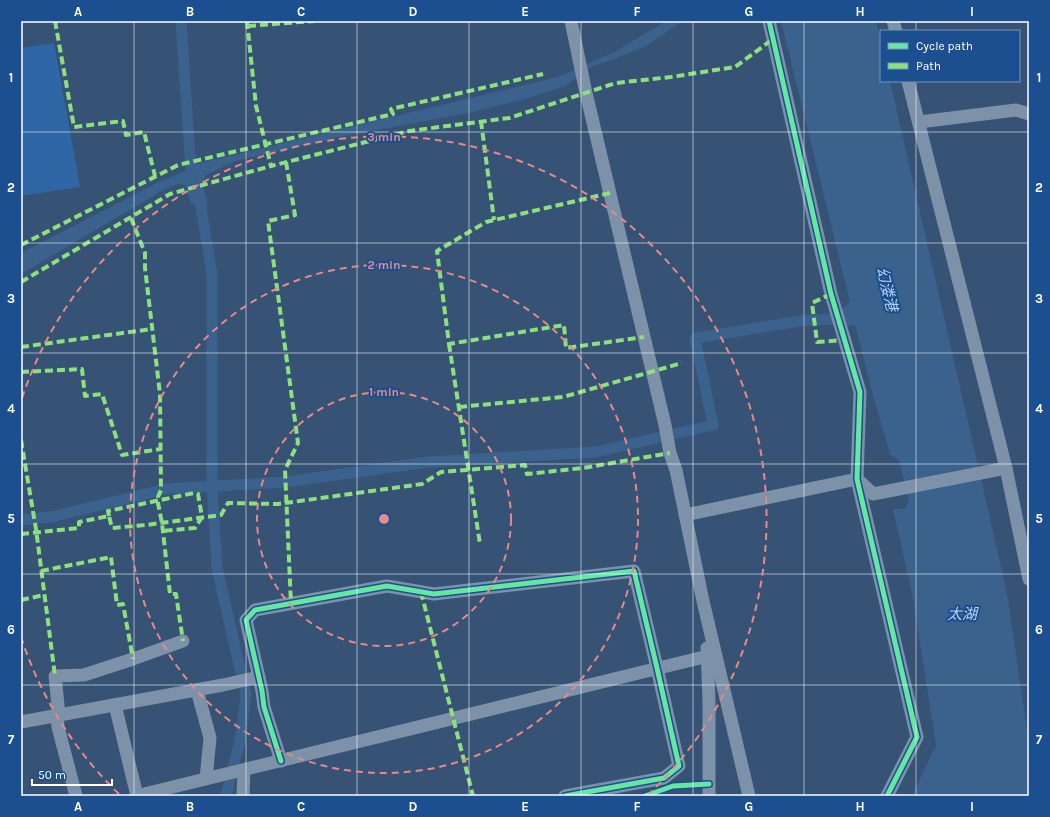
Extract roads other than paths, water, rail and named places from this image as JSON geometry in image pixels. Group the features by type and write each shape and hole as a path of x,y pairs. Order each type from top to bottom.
{"street":[{"path":"571,21 586,93 665,425 670,453 676,470 703,601 749,796"},
{"path":"769,21 831,294 860,392 857,479 917,737 887,796"},
{"path":"908,82 1006,468 1029,579"},
{"path":"919,122 1016,110 1029,114"},
{"path":"857,479 873,494 1006,468"},
{"path":"685,515 857,479"},
{"path":"281,761 264,707 246,620 255,610 387,586 434,594 634,571 679,766 664,778 565,796"},
{"path":"703,601 708,656 709,796"},
{"path":"76,796 58,727 55,676 84,675 183,641"},
{"path":"115,705 137,796 158,793 206,779 708,656"},
{"path":"21,722 197,690 259,677"},
{"path":"197,690 210,738 206,779"},
{"path":"243,796 244,770"}],"water":[{"path":"666,21 683,21 646,46 593,66 565,86 525,99 473,112 340,137 235,161 206,175 202,185 208,204 191,204 185,185 177,184 162,191 21,274 21,253 157,183 185,171 187,166 558,77 616,51"},
{"path":"781,21 876,21 880,37 880,82 890,82 1008,599 1029,743 1029,796 912,796 936,745 912,593 893,509 905,509 909,499 899,461 890,454 855,325 844,326 840,310 850,302"}],"waterway":[{"path":"181,21 191,172 199,195 212,274 212,486 217,568 246,695 240,741 226,796"},
{"path":"21,520 51,517 166,489 286,482 428,462 596,452 713,425 695,338 807,320 846,319"}],"water label":[{"name":"幻溇港","path":"887,289"},
{"name":"太湖","path":"962,614"}]}
